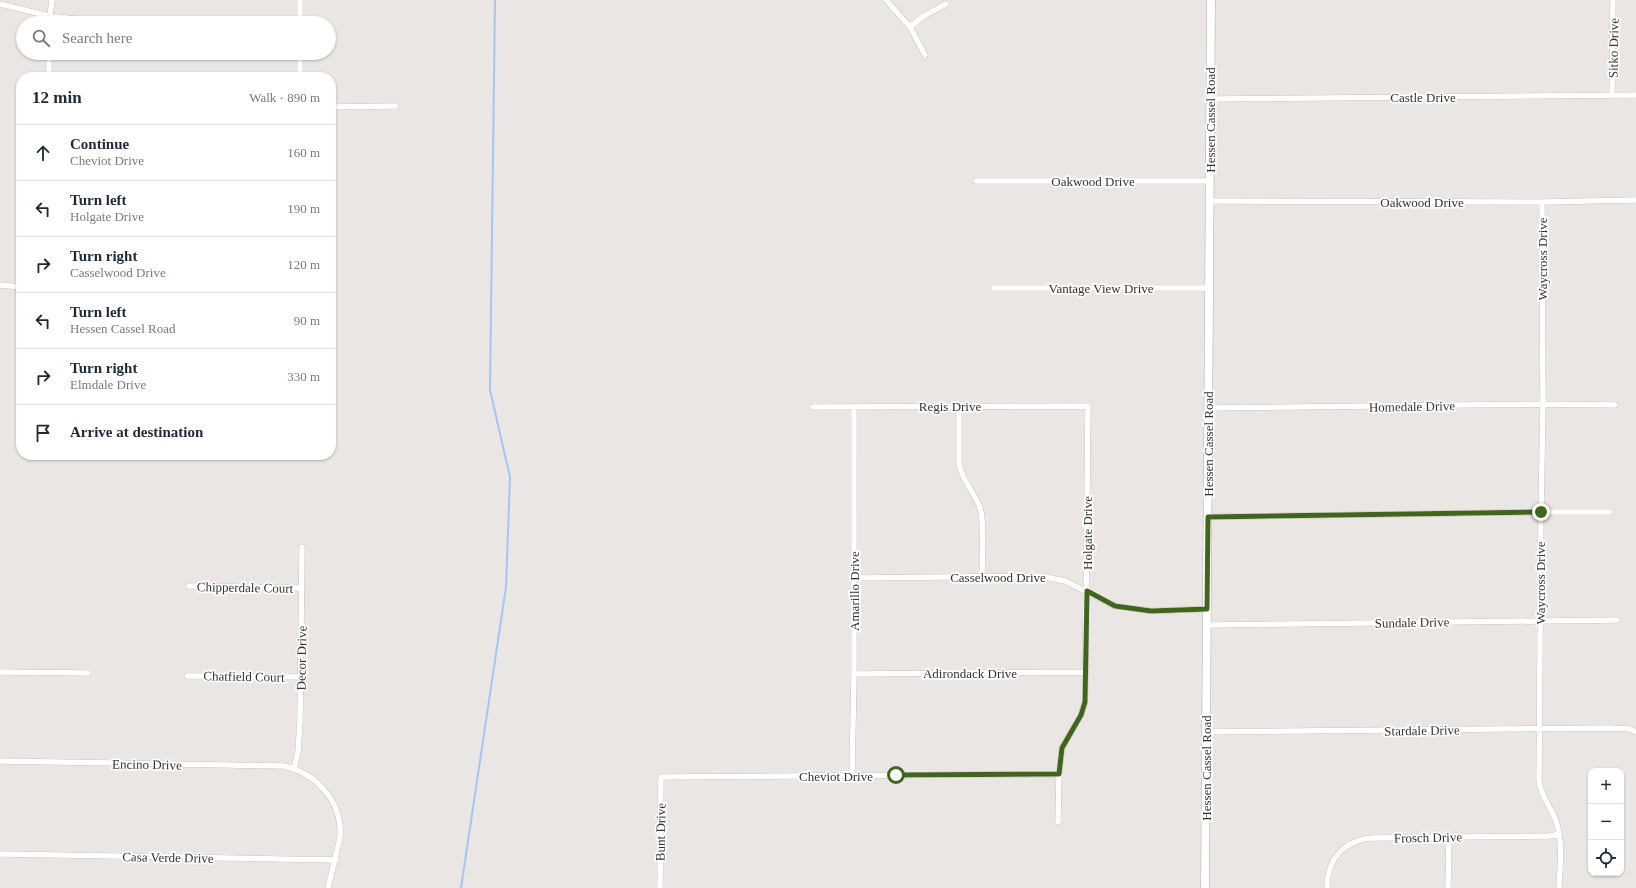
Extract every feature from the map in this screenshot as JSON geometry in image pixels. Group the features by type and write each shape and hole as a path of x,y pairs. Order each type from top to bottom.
{"main road":[{"name":"Hessen Cassel Road","path":"1205,888 1211,0"}],"street":[{"path":"0,4 50,16 52,0"},
{"path":"300,0 300,16"},
{"path":"886,0 910,27 924,55"},
{"name":"Sitko Drive","path":"1612,96 1613,0"},
{"path":"910,27 924,16 946,4"},
{"path":"49,60 49,72"},
{"path":"300,60 300,72"},
{"name":"Castle Drive","path":"1210,99 1636,95"},
{"path":"336,107 396,106"},
{"name":"Oakwood Drive","path":"976,181 1209,181"},
{"name":"Oakwood Drive","path":"1209,201 1542,202 1636,200"},
{"name":"Waycross Drive","path":"1542,202 1543,404 1540,621 1540,786 1545,801 1555,818 1559,834 1559,888"},
{"path":"0,285 16,287"},
{"name":"Vantage View Drive","path":"993,288 1208,288"},
{"name":"Homedale Drive","path":"1208,408 1543,404 1615,405"},
{"path":"959,406 960,473 980,506 982,519 982,576"},
{"name":"Regis Drive","path":"813,407 1088,406"},
{"name":"Holgate Drive","path":"1058,822 1059,774 1062,748 1081,715 1085,702 1088,406"},
{"name":"Amarillo Drive","path":"852,776 854,674 854,407"},
{"path":"1208,517 1610,512"},
{"name":"Decor Drive","path":"294,769 299,743 302,547"},
{"name":"Casselwood Drive","path":"854,578 982,576 1051,577 1065,580 1115,606 1151,611 1207,609"},
{"name":"Chipperdale Court","path":"189,586 301,588"},
{"name":"Sundale Drive","path":"1207,625 1617,620"},
{"path":"0,672 88,673"},
{"name":"Adirondack Drive","path":"854,674 1085,672"},
{"name":"Chatfield Court","path":"187,676 301,677"},
{"name":"Stardale Drive","path":"1207,732 1617,728 1636,732"},
{"name":"Encino Drive","path":"0,761 276,766 294,769"},
{"path":"294,769 321,786 333,800 338,814 341,830 336,860 328,888"},
{"name":"Cheviot Drive","path":"661,777 1059,774"},
{"name":"Bunt Drive","path":"660,888 661,777"},
{"name":"Frosch Drive","path":"1327,888 1328,875 1332,863 1340,851 1352,843 1366,838 1550,836 1559,834"},
{"path":"1448,888 1449,837"},
{"name":"Casa Verde Drive","path":"0,854 336,860"}],"waterway":[{"path":"461,888 506,587 510,477 490,390 495,0"}],"route":[{"path":"896,775 1059,774 1062,748 1081,715 1085,702 1087,591 1115,606 1151,611 1207,609 1208,517 1541,512"}]}
